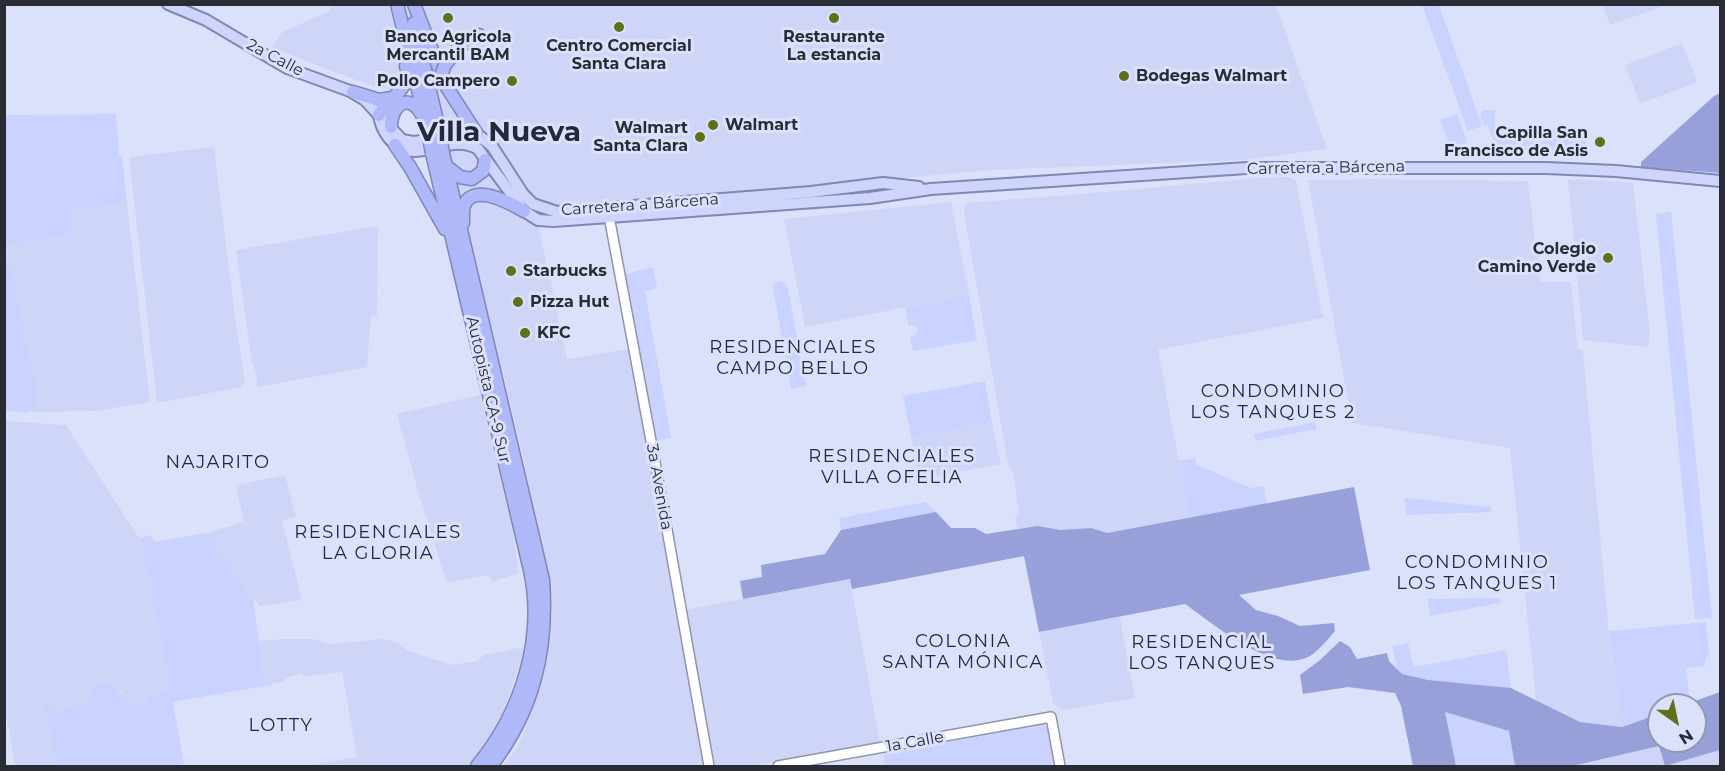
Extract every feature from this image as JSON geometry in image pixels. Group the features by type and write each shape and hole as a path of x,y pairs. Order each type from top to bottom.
{"highway":[{"name":"Autopista CA-9 Sur","path":"397,4 438,153 530,570 534,602 531,653 522,692 498,738 477,766"},
{"path":"412,4 446,87 477,134"},
{"name":"Autopista CA-9 Sur","path":"412,4 435,110 430,124"},
{"path":"380,115 401,91 408,78 402,48 403,29"},
{"path":"435,110 438,84 445,65 459,47 479,34"},
{"path":"353,92 379,100 392,99"},
{"path":"391,126 398,106 410,102 418,108 430,124"},
{"path":"395,145 458,241"},
{"name":"Autopista CA-9 Sur","path":"438,153 446,166 458,241 542,570 545,600 543,648 532,693 510,739 491,766"},
{"path":"446,166 460,177 472,179 483,171 486,160"},
{"path":"458,241 464,208 472,197 479,194 489,195 510,203 524,212"}],"main road":[{"name":"2a Calle","path":"168,4 207,20 287,68 353,92 391,126"},
{"name":"2a Calle","path":"380,115 382,128 395,145"},
{"path":"391,126 402,140 413,142 457,132 477,134"},
{"name":"Carretera a Bárcena","path":"477,134 492,146 523,194 533,204 557,212 608,213 870,198 931,189 1247,168 1546,168 1616,171 1720,181"},
{"path":"395,145 407,151 453,144 471,145 478,149 524,212"},
{"path":"870,198 883,183 892,195"},
{"name":"Carretera a Bárcena","path":"524,212 538,220 554,222 608,213 883,183 931,189"}],"street":[{"name":"3a Avenida","path":"608,213 656,462 709,766"},
{"name":"1a Calle","path":"778,766 1051,717 1060,766"}],"shaded area":[{"path":"329,5 389,5 405,69 398,86 392,90 376,87 272,47 282,32 330,11"},
{"path":"402,5 1276,5 1327,149 1241,160 991,170 560,209 533,200 567,359 629,349 706,766 503,766 519,745 543,681 547,659 550,608 548,586 523,456 502,370 487,372"},
{"path":"1422,5 1439,5 1482,126 1468,131"},
{"path":"1667,5 1610,25 1603,6"},
{"path":"1682,43 1697,82 1640,104 1625,65"},
{"path":"1720,93 1720,173 1641,167 1641,162"},
{"path":"1483,110 1495,110 1495,128 1587,129 1586,151 1497,152 1488,125 1484,126 1480,114"},
{"path":"116,114 119,156 122,156 127,203 73,209 73,234 5,246 5,115"},
{"path":"1457,114 1467,143 1451,147 1440,120"},
{"path":"214,147 245,382 241,387 157,403 129,157"},
{"path":"1290,177 1296,181 1323,318 1158,350 1190,519 1107,533 1091,528 1060,530 1038,526 1018,529 1015,515 1019,514 1014,475 1008,464 964,214 966,203 1255,178"},
{"path":"1308,180 1528,181 1540,282 1571,282 1578,349 1583,350 1609,634 1622,727 1580,722 1536,702 1510,448 1352,423"},
{"name":"Colegio Camino Verde","path":"1568,180 1633,183 1650,334 1648,347 1583,340"},
{"path":"951,202 969,295 805,327 784,219"},
{"path":"127,203 150,402 95,411 31,412 34,409 8,262 5,262 5,246 73,234 73,209"},
{"path":"1671,212 1712,618 1695,619 1656,214"},
{"path":"378,226 377,316 371,316 367,367 258,387 256,380 258,379 252,363 236,250"},
{"path":"4,262 9,262 38,398 37,406 28,412 5,411"},
{"path":"653,267 657,288 645,291 671,438 656,441 624,274"},
{"path":"779,281 788,288 806,386 791,389 773,288 774,283"},
{"path":"969,295 977,340 913,351 910,337 916,335 918,330 914,325 908,325 905,308"},
{"path":"985,381 992,423 911,437 903,396"},
{"path":"480,395 512,528 519,573 492,582 489,575 447,583 397,414"},
{"path":"4,421 66,425 141,538 171,691 155,693 147,700 137,703 126,699 121,691 95,686 90,690 93,703 51,711 49,701 46,712 56,766 15,766 5,707"},
{"path":"1315,422 1317,429 1255,441 1254,434"},
{"path":"992,423 1001,464 919,479 911,437"},
{"path":"1195,458 1197,465 1251,488 1264,486 1267,504 1190,519 1179,461"},
{"path":"285,475 296,517 282,521 302,600 259,606 206,533 244,522 236,485"},
{"path":"1354,487 1370,570 1239,595 1256,610 1278,616 1300,626 1334,623 1335,631 1322,646 1313,654 1298,660 1282,660 1264,655 1228,635 1185,604 1039,632 1024,556 852,589 850,579 743,599 740,581 762,577 761,565 825,554 841,530 936,512 951,528 975,528 986,534 1038,526 1060,530 1091,528 1107,533"},
{"path":"1405,498 1491,507 1492,512 1406,515"},
{"path":"925,502 936,512 841,530 839,518"},
{"path":"206,533 253,599 265,686 173,702 184,764 172,766 56,766 46,712 47,702 49,701 52,711 92,703 90,689 105,684 136,703 145,701 156,693 171,691 141,538 150,535 155,542"},
{"path":"850,579 880,743 750,766 715,766 685,610"},
{"path":"1500,598 1500,603 1430,616 1428,599"},
{"path":"1120,617 1135,698 1063,710 1053,703 1039,632"},
{"path":"1706,622 1709,655 1705,660 1705,666 1686,668 1689,693 1647,693 1647,718 1622,727 1609,631"},
{"path":"313,639 331,644 383,639 398,643 408,651 452,665 477,661 484,655 523,647 521,661 504,709 489,739 467,766 304,766 357,757 342,672 303,677 302,674 265,686 259,641"},
{"path":"1340,641 1350,647 1357,659 1387,653 1389,661 1402,674 1428,680 1511,688 1580,722 1622,727 1647,718 1647,749 1572,766 1515,766 1509,731 1445,712 1456,766 1413,766 1401,706 1395,693 1348,687 1303,694 1300,675"},
{"path":"1408,643 1414,667 1506,650 1511,688 1428,680 1402,674 1397,668 1392,646"},
{"path":"1720,692 1720,750 1665,766 1661,753 1707,753 1707,697"},
{"path":"1445,712 1509,731 1515,766 1456,766"},
{"path":"1042,724 1049,728 1056,766 885,766 883,755"},
{"path":"1647,748 1647,753 1662,753 1666,766 1572,766"},
{"path":"1720,750 1720,766 1666,766"}],"place":[{"name":"Banco Agricola Mercantil BAM","path":"448,18"},
{"name":"Restaurante La estancia","path":"834,18"},
{"name":"Centro Comercial Santa Clara","path":"619,27"},
{"name":"Bodegas Walmart","path":"1124,76"},
{"name":"Pollo Campero","path":"512,81"},
{"name":"Walmart","path":"713,125"},
{"name":"Walmart Santa Clara","path":"700,137"},
{"name":"Capilla San Francisco de Asis","path":"1600,142"},
{"name":"Colegio Camino Verde","path":"1608,258"},
{"name":"Starbucks","path":"511,271"},
{"name":"Pizza Hut","path":"518,302"},
{"name":"KFC","path":"525,333"}],"district":[{"name":"Villa Nueva","path":"499,133"},
{"name":"RESIDENCIALES CAMPO BELLO","path":"793,358"},
{"name":"CONDOMINIO LOS TANQUES 2","path":"1273,402"},
{"name":"NAJARITO","path":"218,463"},
{"name":"RESIDENCIALES VILLA OFELIA","path":"892,467"},
{"name":"RESIDENCIALES LA GLORIA","path":"378,543"},
{"name":"CONDOMINIO LOS TANQUES 1","path":"1477,573"},
{"name":"COLONIA SANTA MÓNICA","path":"963,652"},
{"name":"RESIDENCIAL LOS TANQUES","path":"1202,653"},
{"name":"LOTTY","path":"281,726"}]}
